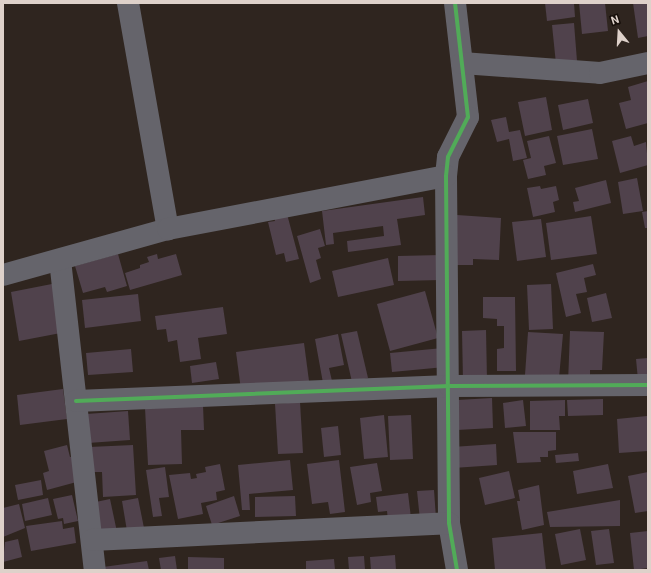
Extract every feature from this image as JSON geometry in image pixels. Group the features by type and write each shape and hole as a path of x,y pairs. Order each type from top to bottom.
{"street":[{"path":"128,3 168,229"},
{"path":"455,3 468,117 448,156 446,176 450,386 449,523 457,570"},
{"path":"462,63 600,73 648,63"},
{"path":"3,275 168,229 446,176"},
{"path":"60,260 95,570"},
{"path":"76,401 450,386 648,386"},
{"path":"92,540 449,523"}],"building":[{"path":"545,3 574,3 575,17 547,21"},
{"path":"579,3 605,3 608,31 582,34"},
{"path":"633,3 648,3 648,36 638,38"},
{"path":"574,23 577,61 556,64 552,25"},
{"path":"648,81 648,123 626,129 619,103 631,100 628,87"},
{"path":"546,97 552,130 525,136 518,102"},
{"path":"588,99 593,123 563,130 558,105"},
{"path":"506,117 509,132 520,130 527,158 513,161 509,139 497,142 491,120"},
{"path":"592,129 598,159 563,165 557,136"},
{"path":"549,136 556,163 544,166 546,175 528,179 523,160 531,158 527,141"},
{"path":"631,136 634,146 646,142 648,165 620,173 612,141"},
{"path":"637,178 643,211 623,214 618,182"},
{"path":"606,180 611,203 575,212 573,202 579,201 575,188"},
{"path":"540,186 541,189 556,186 559,200 553,202 555,212 533,217 527,188"},
{"path":"423,197 425,215 397,219 401,245 348,252 347,241 384,236 383,226 333,233 334,244 326,245 322,211"},
{"path":"648,211 648,228 645,228 642,212"},
{"path":"287,214 299,259 286,262 284,253 276,255 268,222 275,221 274,217"},
{"path":"457,215 501,218 499,260 473,259 473,265 455,265"},
{"path":"591,216 597,254 551,260 546,223"},
{"path":"541,219 546,257 517,261 512,222"},
{"path":"320,229 325,246 318,248 321,258 316,260 321,279 310,283 297,236"},
{"path":"118,254 127,286 107,292 105,287 83,293 75,266"},
{"path":"157,254 158,259 176,254 182,275 130,290 125,273 140,268 140,265 149,262 147,257"},
{"path":"441,255 441,280 398,281 398,256"},
{"path":"388,258 394,285 338,297 332,271"},
{"path":"593,264 596,275 584,278 587,292 576,294 581,313 566,317 556,273"},
{"path":"57,283 66,332 19,341 11,292"},
{"path":"551,284 553,329 529,330 527,285"},
{"path":"425,291 438,338 390,351 377,304"},
{"path":"606,293 612,318 592,322 587,298"},
{"path":"138,294 141,321 85,328 82,300"},
{"path":"483,297 515,297 516,371 497,371 497,349 504,348 504,326 497,326 497,319 483,318"},
{"path":"223,307 227,334 198,338 201,359 180,362 177,340 168,342 166,329 157,330 155,316"},
{"path":"486,330 487,380 463,381 462,331"},
{"path":"357,331 368,378 352,382 341,334"},
{"path":"570,331 604,332 602,370 590,370 590,384 568,383"},
{"path":"528,332 563,334 559,378 525,375"},
{"path":"338,334 344,365 329,368 332,381 323,383 315,339"},
{"path":"304,343 309,381 241,390 236,352"},
{"path":"443,348 445,367 392,372 390,353"},
{"path":"131,349 133,372 88,375 86,353"},
{"path":"648,358 648,379 638,380 636,359"},
{"path":"216,362 219,379 192,383 190,366"},
{"path":"63,389 67,419 20,425 17,395"},
{"path":"492,398 493,428 457,430 457,400"},
{"path":"603,399 603,415 568,416 567,400"},
{"path":"523,400 526,426 505,428 503,403"},
{"path":"565,400 565,416 559,416 560,430 530,430 530,401"},
{"path":"300,402 303,453 278,454 275,404"},
{"path":"203,405 204,430 181,430 182,464 148,465 145,408"},
{"path":"128,411 130,440 88,443 86,414"},
{"path":"384,415 388,457 364,459 360,418"},
{"path":"411,415 413,459 390,460 388,416"},
{"path":"647,416 648,451 619,453 617,419"},
{"path":"338,426 341,455 324,457 321,428"},
{"path":"513,432 556,432 556,450 548,451 548,457 540,457 541,462 517,463"},
{"path":"496,444 497,465 453,468 452,447"},
{"path":"67,445 70,457 78,455 84,480 47,490 43,473 49,471 44,451"},
{"path":"133,445 136,495 103,497 102,472 90,472 89,447"},
{"path":"578,453 579,461 556,463 555,455"},
{"path":"290,460 293,490 249,494 250,510 242,510 238,465"},
{"path":"339,460 345,512 330,514 328,502 312,504 307,464"},
{"path":"377,463 382,491 370,493 371,502 357,505 350,467"},
{"path":"220,464 225,490 216,492 217,500 201,503 203,514 178,519 169,475 190,473 191,479 197,478 196,474 206,472 205,467"},
{"path":"608,464 613,488 577,494 573,471"},
{"path":"165,467 169,497 159,498 162,516 153,517 146,470"},
{"path":"509,471 515,498 485,505 479,478"},
{"path":"648,472 648,511 635,513 628,476"},
{"path":"41,480 43,495 18,500 15,485"},
{"path":"539,485 544,525 522,530 517,501 520,501 518,490"},
{"path":"434,490 436,518 420,520 417,491"},
{"path":"408,493 411,518 388,521 387,511 378,512 376,497"},
{"path":"72,495 78,521 64,524 63,518 58,519 53,499"},
{"path":"234,496 240,516 212,525 206,506"},
{"path":"295,496 296,516 255,517 255,497"},
{"path":"48,498 52,515 25,521 22,504"},
{"path":"138,498 144,528 127,531 122,501"},
{"path":"110,499 117,532 97,536 91,503"},
{"path":"620,500 620,526 550,527 547,512"},
{"path":"19,504 25,528 3,537 3,508"},
{"path":"62,521 63,529 74,527 76,543 31,551 26,526"},
{"path":"580,529 586,560 561,565 555,534"},
{"path":"609,529 614,563 596,565 591,531"},
{"path":"648,531 648,568 634,570 630,533"},
{"path":"542,533 546,570 495,570 492,538"},
{"path":"18,539 22,557 3,562 5,542"},
{"path":"395,555 396,570 371,570 370,557"},
{"path":"175,556 177,570 161,570 159,558"},
{"path":"364,556 365,570 349,570 348,557"},
{"path":"188,557 224,558 224,570 188,570"},
{"path":"334,559 335,570 306,570 306,561"},
{"path":"147,561 149,570 103,570 103,567"}],"cycle path":[{"path":"455,3 468,117 448,157 446,176 449,523 457,570"},
{"path":"76,401 450,386 648,385"}]}
